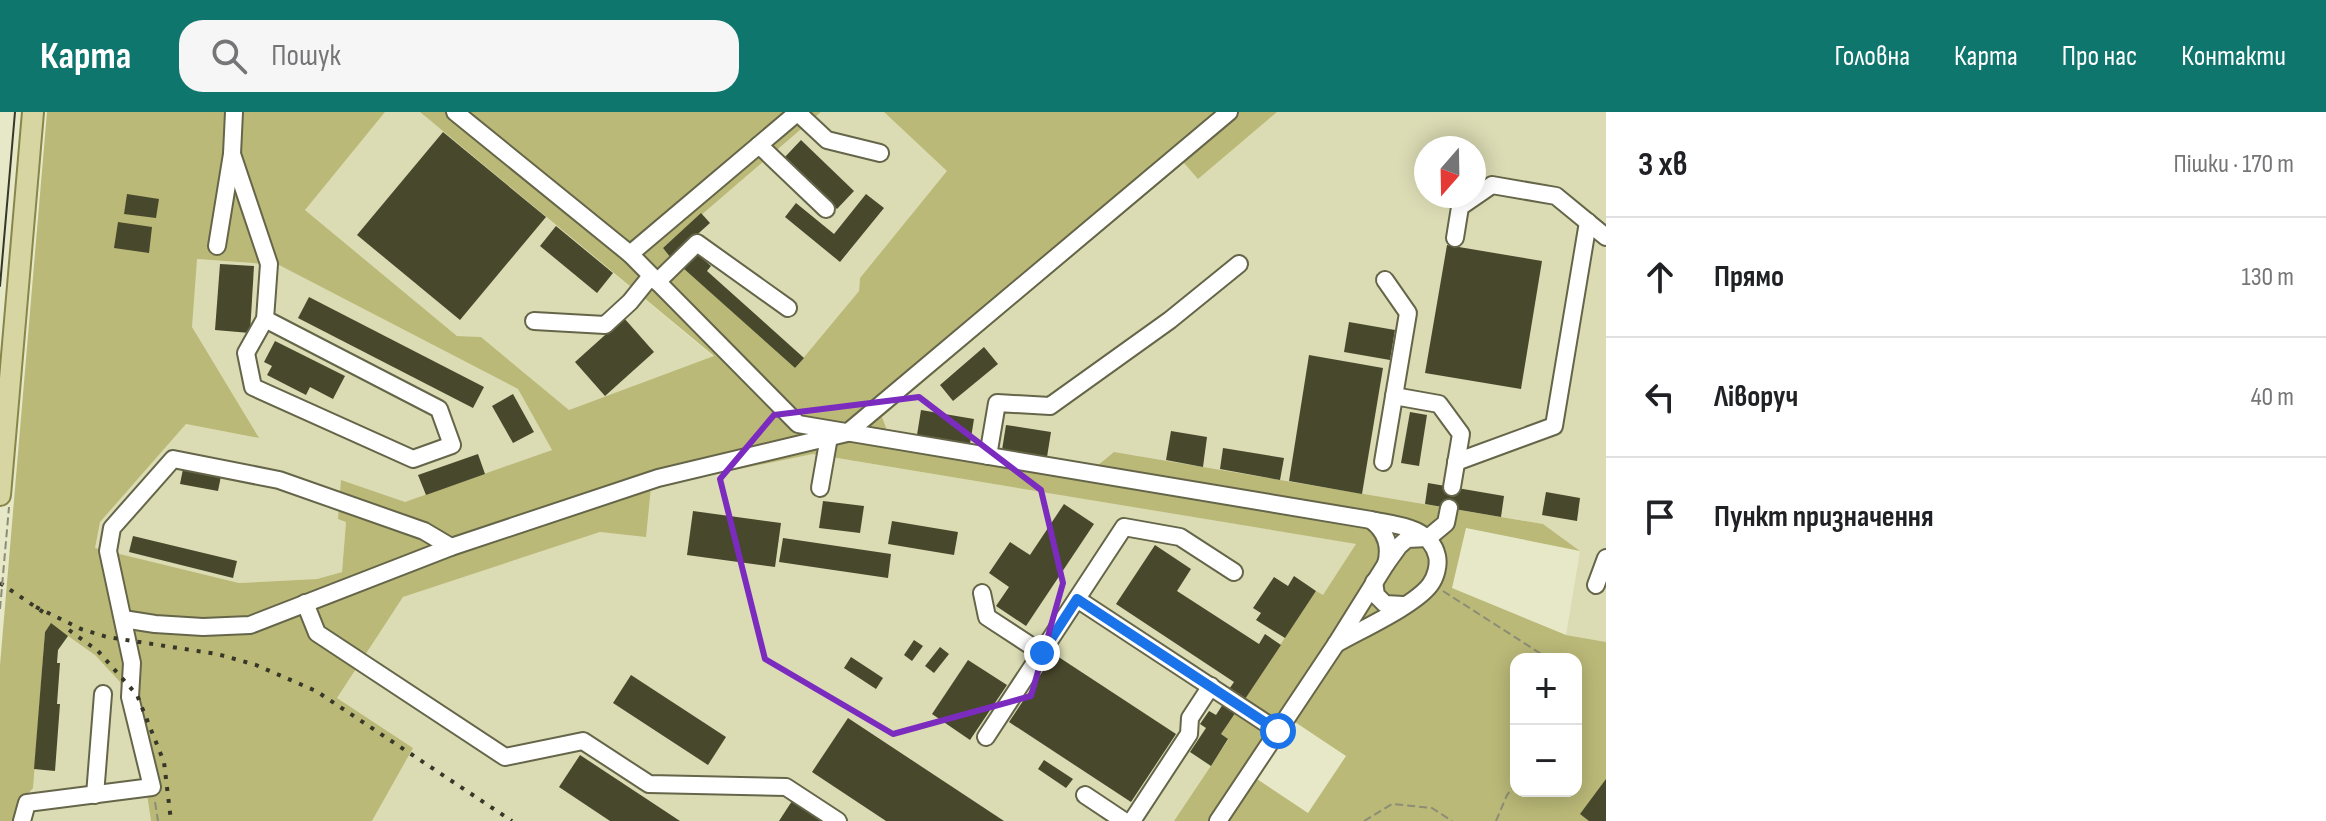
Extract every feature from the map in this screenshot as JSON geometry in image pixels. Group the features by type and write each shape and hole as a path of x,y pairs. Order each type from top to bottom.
{"main road":[{"path":"4,501 33,112"}],"street":[{"path":"217,246 232,154 234,112"},
{"path":"455,112 630,254 798,424 829,433 847,433 1371,520 1406,527 1428,538 1434,547 1437,564 1431,583 1403,605 1336,644"},
{"path":"630,254 798,112 827,140 880,153"},
{"path":"847,433 1229,112"},
{"path":"759,145 826,209"},
{"path":"232,154 269,264 265,319 246,353 253,387 413,459 452,445 439,409 265,319"},
{"path":"1455,238 1460,207 1492,185 1556,196 1606,237"},
{"path":"1456,462 1554,426 1588,222"},
{"path":"534,321 605,325 697,243 788,308"},
{"path":"988,456 997,403 1050,406 1170,320 1239,264"},
{"path":"1383,462 1408,313 1385,280"},
{"path":"1394,396 1439,404 1461,434 1452,487"},
{"path":"794,445 798,424"},
{"path":"123,619 203,627 250,625 451,547 658,478 794,445 829,433"},
{"path":"820,488 829,433"},
{"path":"22,821 27,803 152,787 130,697 132,663 108,551 112,528 173,459 279,480 424,531 451,547"},
{"path":"1218,821 1399,546 1407,539 1428,538 1446,523 1449,508"},
{"path":"1371,520 1387,539 1386,564"},
{"path":"986,737 1124,527 1180,537 1234,572"},
{"path":"1596,585 1606,558"},
{"path":"1374,582 1376,595 1385,604 1403,605"},
{"path":"982,593 987,617 1042,653"},
{"path":"1077,599 1278,731"},
{"path":"305,603 317,633 505,757 583,741 649,784 786,787 838,821"},
{"path":"1132,821 1189,734 1190,718 1211,686"},
{"path":"95,795 103,694"},
{"path":"1085,795 1124,821"}],"path":[{"path":"0,609 4,501"},
{"path":"1431,583 1540,653"},
{"path":"152,787 158,821"},
{"path":"1496,821 1510,791"},
{"path":"1364,821 1392,804 1432,808 1452,821"}],"highlighted area":[{"path":"919,397 1041,490 1063,583 1031,696 893,734 765,659 720,479 774,415"}],"shaded area":[{"path":"47,112 385,112 305,210 457,336 481,337 569,410 714,356 420,112 821,112 663,248 795,368 859,291 860,278 947,171 884,112 1277,112 1198,179 1184,163 882,417 887,430 1097,466 1114,452 1543,524 1580,551 1466,528 1452,588 1566,635 1606,642 1606,821 1174,821 1228,740 1221,734 1316,591 1323,595 1356,544 813,454 651,487 646,537 600,532 403,597 337,698 413,748 372,821 151,821 120,682 95,655 51,624 45,632 33,788 24,798 32,821 0,821 0,665","holes":["197,259 279,265 518,389 552,450 405,502 341,480 338,519 346,522 342,572 317,579 239,583 95,548 100,522 186,424 259,438 192,327","1295,722 1346,756 1308,813 1257,779"]},
{"path":"385,112 420,112 714,357 569,410 481,337 457,336 304,209"},
{"path":"821,112 884,112 948,171 860,278 859,291 795,368 663,248"},
{"path":"1277,112 1606,112 1606,642 1566,635 1580,551 1543,524 1114,452 1097,466 887,430 882,417 1185,163 1198,178"},
{"path":"196,259 279,265 518,389 552,450 405,503 342,481 346,522 342,572 317,579 239,583 94,548 99,522 186,424 258,438 191,327"},
{"path":"813,454 1357,544 1323,596 1316,592 1222,734 1228,739 1174,821 372,821 413,748 337,698 403,597 600,532 645,536 651,487"},
{"path":"51,623 95,655 120,682 151,821 32,821 24,798 45,632"}],"building":[{"path":"443,132 546,217 460,320 357,235"},
{"path":"801,140 854,191 837,209 784,158"},
{"path":"127,194 159,199 156,218 124,214"},
{"path":"866,194 884,208 840,262 785,217 796,203 834,234"},
{"path":"701,213 710,223 671,258 663,248"},
{"path":"118,222 152,227 149,253 114,248"},
{"path":"556,226 613,273 597,293 540,246"},
{"path":"1447,245 1542,261 1521,389 1425,373"},
{"path":"696,253 711,266 707,271 804,358 795,368 682,267"},
{"path":"220,264 254,266 250,333 215,330"},
{"path":"309,297 484,387 473,408 298,318"},
{"path":"624,318 654,352 605,396 575,362"},
{"path":"1349,322 1395,330 1390,360 1344,352"},
{"path":"275,341 345,376 333,399 310,387 306,395 267,375 272,366 264,362"},
{"path":"984,347 998,364 953,401 940,385"},
{"path":"1309,355 1383,368 1362,494 1289,481"},
{"path":"513,394 534,432 513,443 492,406"},
{"path":"921,410 974,419 970,444 917,435"},
{"path":"1410,412 1427,415 1419,466 1401,463"},
{"path":"1006,425 1051,432 1047,457 1002,450"},
{"path":"1171,431 1207,437 1203,467 1166,460"},
{"path":"1223,448 1284,458 1280,480 1220,469"},
{"path":"478,454 485,474 426,495 418,475"},
{"path":"183,469 221,476 218,491 180,484"},
{"path":"1428,483 1504,496 1501,517 1425,504"},
{"path":"1546,492 1580,498 1577,521 1542,515"},
{"path":"823,501 864,506 860,533 819,528"},
{"path":"1064,504 1094,524 1026,626 996,606 1009,587 989,573 1010,542 1030,555"},
{"path":"693,511 781,523 775,567 687,555"},
{"path":"892,521 958,532 954,555 888,544"},
{"path":"133,536 237,561 233,578 129,552"},
{"path":"783,538 891,554 888,578 779,562"},
{"path":"1155,545 1191,569 1177,591 1259,644 1265,634 1281,645 1243,702 1227,692 1234,682 1116,604"},
{"path":"1294,576 1316,591 1285,638 1256,620 1261,613 1253,608 1274,577 1288,586"},
{"path":"51,623 68,636 58,650 57,704 60,704 55,771 34,769 45,632"},
{"path":"914,640 923,646 912,661 904,655"},
{"path":"940,647 949,654 934,673 925,666"},
{"path":"1054,654 1176,734 1131,802 1009,722"},
{"path":"851,657 883,678 876,689 844,668"},
{"path":"968,660 1007,685 970,740 932,714"},
{"path":"631,675 726,737 708,765 613,703"},
{"path":"1225,701 1238,709 1221,734 1228,739 1211,766 1190,752 1206,728 1200,724 1209,711 1216,715"},
{"path":"848,718 1004,821 886,821 812,772"},
{"path":"580,755 680,821 610,821 559,787"},
{"path":"1044,760 1073,779 1066,788 1038,769"},
{"path":"1606,779 1606,821 1589,821 1580,814"},
{"path":"792,801 822,821 779,821"}],"tram line":[{"path":"0,286 15,112"}],"railway":[{"path":"0,583 43,612"},
{"path":"36,607 81,629 107,637 217,654 256,665 316,691 512,821"},
{"path":"69,630 98,651 137,695 164,762 171,821"}],"route":[{"path":"1042,653 1077,599 1278,731"}]}
